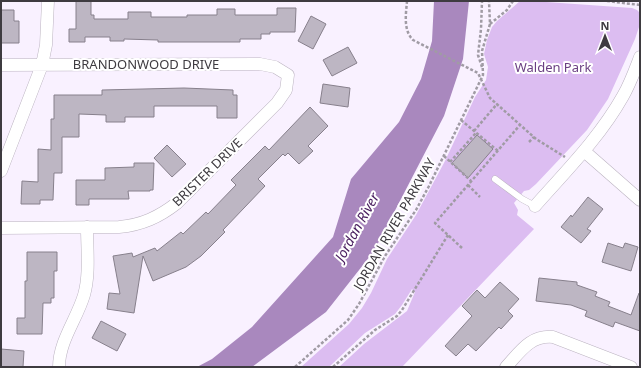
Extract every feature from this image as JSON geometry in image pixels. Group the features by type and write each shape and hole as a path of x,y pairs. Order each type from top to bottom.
{"street":[{"path":"1,171 42,65 47,38 48,1"},
{"path":"535,206 598,134 624,95 640,57"},
{"name":"BRANDONWOOD DRIVE","path":"1,65 260,64 275,67 288,75"},
{"name":"BRISTER DRIVE","path":"1,228 119,227 136,225 153,219 177,203 277,103 286,90 288,75"},
{"path":"584,151 640,200"},
{"path":"59,367 59,357 62,347 79,308 86,286 87,227"},
{"path":"506,367 531,342 547,336 631,367"}],"lane":[{"path":"495,179 522,200 535,206"}],"path":[{"path":"407,1 406,29 413,40 478,73 487,94 497,104 534,137 563,155"},
{"path":"482,1 478,55 483,72"},
{"name":"JORDAN RIVER PARKWAY","path":"295,367 348,320 359,304 385,256 416,210 483,75 482,51 490,24 489,1"},
{"path":"490,24 507,10 513,1"},
{"path":"607,1 640,5"},
{"path":"450,162 497,104"},
{"path":"461,120 498,151"},
{"path":"462,248 435,223 520,125"},
{"path":"529,142 534,137"},
{"path":"443,156 471,182"},
{"path":"468,185 480,197"},
{"path":"333,367 375,330 397,316 448,235"}],"green space":[{"name":"Walden Park","path":"520,1 632,8 640,13 640,24 635,39 608,99 587,130 536,184 529,190 524,191 514,203 518,210 517,215 534,229 402,367 339,367 364,344 407,311 415,292 412,289 395,314 365,333 329,367 301,367 349,324 362,308 371,293 387,259 416,215 445,161 475,97 486,80 488,67 484,54 492,27"}],"water":[{"name":"Jordan River","path":"434,1 469,1 463,59 444,116 374,251 326,312 252,367 197,367 212,359 252,327 333,237 351,179 399,122 421,79 432,41"}],"building":[{"path":"76,1 91,1 91,15 94,15 94,19 128,19 128,12 151,12 151,17 217,15 217,9 235,9 235,15 277,15 277,8 296,8 295,32 270,32 270,34 261,34 261,39 240,39 240,42 158,42 158,40 124,39 124,41 110,41 110,37 85,37 85,42 69,42 69,29 76,29"},
{"path":"1,10 14,10 14,21 19,21 19,43 1,43"},
{"path":"311,16 326,24 313,49 298,41"},
{"path":"348,47 357,63 332,76 323,60"},
{"path":"323,84 350,88 348,107 320,103"},
{"path":"184,88 233,90 233,95 237,95 237,118 217,118 217,106 154,106 154,117 125,117 125,122 106,122 106,115 79,114 79,137 62,137 62,173 54,173 53,200 40,200 40,204 21,204 22,181 38,182 38,149 51,150 51,119 54,119 54,95 102,95 102,90"},
{"path":"310,107 328,126 308,146 313,151 299,164 288,153 285,156 283,154 258,179 265,186 223,230 225,232 201,256 186,267 153,281 143,256 134,313 107,309 109,293 120,294 113,256 132,253 133,257 155,248 157,251 181,232 183,234 206,212 208,214 236,185 231,180 265,146 269,150"},
{"path":"477,135 493,149 468,178 452,163"},
{"path":"167,145 186,164 172,177 154,158"},
{"path":"134,163 154,163 153,190 128,191 129,199 89,199 89,205 76,205 76,180 105,180 105,168 134,167"},
{"path":"588,197 603,209 587,229 591,231 581,243 561,227 571,215 572,217"},
{"path":"608,243 623,248 625,243 638,247 631,271 602,262"},
{"path":"27,252 57,252 57,271 54,271 54,298 51,298 51,303 43,303 42,334 17,334 17,318 25,318"},
{"path":"539,278 577,282 577,285 597,292 595,296 610,302 608,306 631,315 640,293 640,331 615,322 613,327 585,316 587,311 571,305 536,301"},
{"path":"500,282 519,299 508,311 513,316 501,329 499,327 476,351 468,344 456,356 445,346 472,316 462,306 477,290 485,298"},
{"path":"101,321 126,334 117,351 92,338"},
{"path":"1,349 24,351 23,367 1,367"}]}
